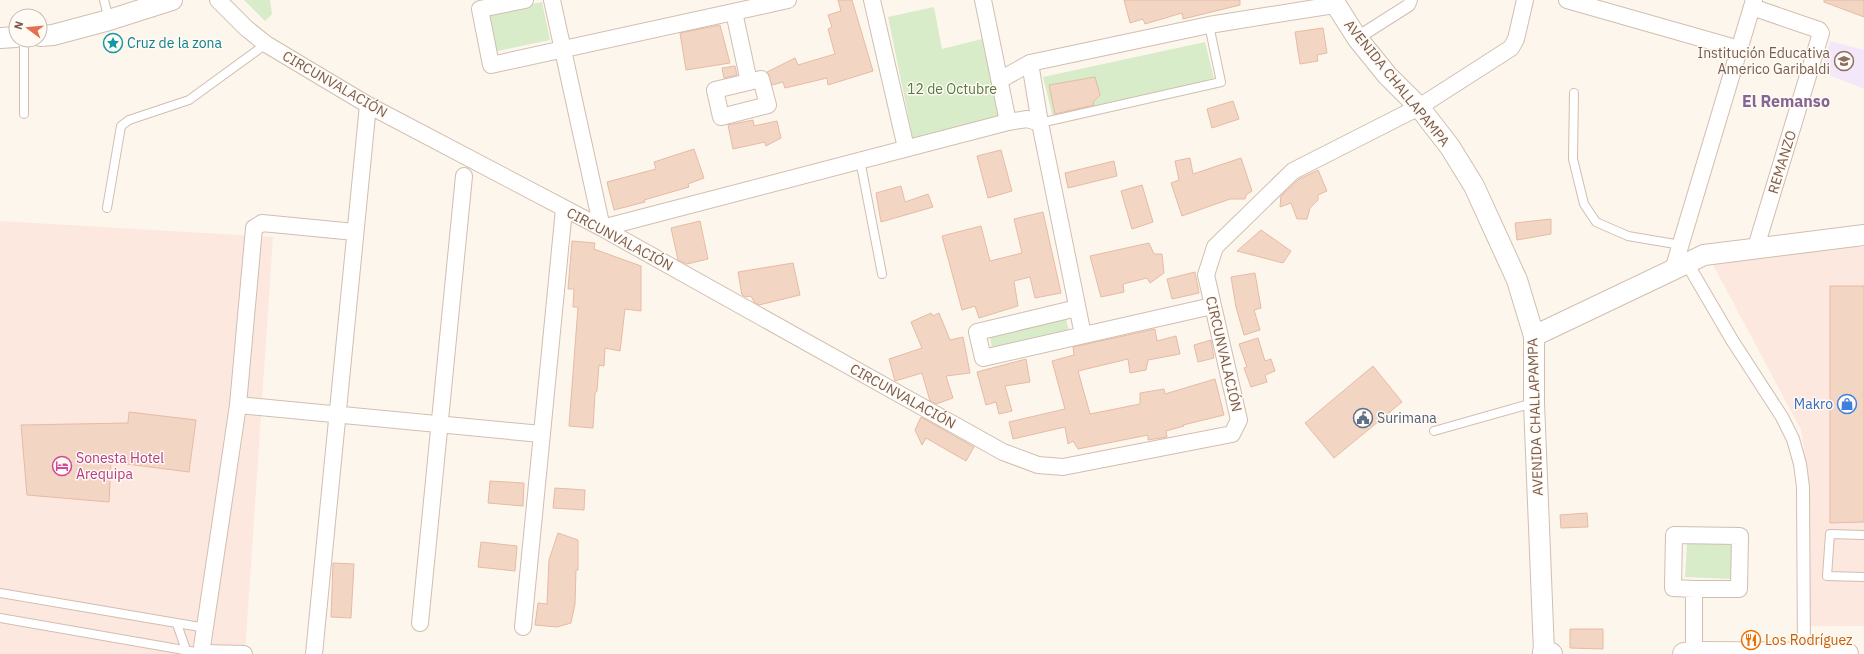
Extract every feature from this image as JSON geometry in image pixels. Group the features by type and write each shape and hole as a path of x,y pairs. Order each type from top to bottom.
{"main road":[{"path":"1691,654 1847,654"}],"street":[{"path":"48,35 109,20 172,0"},
{"name":"CIRCUNVALACIÓN","path":"218,0 246,28 266,44 368,105 602,228 1003,452 1038,465 1063,467 1232,434 1239,420 1206,275 1216,247 1293,171 1419,107 1511,48 1516,39 1525,0"},
{"path":"525,0 480,9 491,65 788,0"},
{"path":"552,0 602,228 1008,122 1027,119 1040,124"},
{"path":"872,0 906,148"},
{"path":"984,0 1008,122"},
{"path":"1357,38 1409,5 1411,0"},
{"path":"1567,0 1739,49"},
{"path":"1000,80 1030,63 1209,25 1333,2"},
{"name":"AVENIDA CHALLAPAMPA","path":"1333,2 1357,38 1387,75 1419,107 1450,148 1474,186 1517,280 1534,336 1534,403 1546,653"},
{"path":"1753,4 1680,259 1782,417 1793,439 1800,464 1803,487 1804,654"},
{"name":"REMANZO","path":"1753,4 1819,30 1821,33 1756,247"},
{"path":"734,12 749,82"},
{"path":"1030,63 1040,124 1082,335"},
{"path":"314,654 368,105"},
{"path":"420,623 441,425 464,176"},
{"path":"523,628 564,209"},
{"path":"244,654 196,652 206,628 238,405 254,228 262,223 355,232"},
{"path":"1534,336 1680,259 1756,247 1864,235"},
{"path":"1077,308 978,332 983,358 1212,306"},
{"path":"238,405 541,434"},
{"path":"1674,535 1740,536 1739,589 1694,589 1673,588 1674,535"},
{"path":"1691,654 1694,589"}],"lane":[{"path":"104,0 109,20"},
{"path":"1040,124 1221,82 1209,25"},
{"path":"107,208 121,126 129,120 189,100 266,44"},
{"path":"24,48 24,114"},
{"path":"1574,93 1573,159 1584,204 1596,222 1680,259"},
{"path":"860,160 882,274"},
{"path":"1434,431 1534,403"},
{"path":"1864,534 1830,534 1827,576 1864,577"},
{"path":"0,593 206,628"},
{"path":"0,618 196,652"},
{"path":"177,624 196,652"}],"shaded area":[{"name":"Institución Educativa Americo Garibaldi","path":"1830,41 1864,50 1864,89 1821,72"},
{"path":"0,221 273,237 245,654 0,654"},
{"path":"1833,247 1864,247 1864,626 1809,626 1810,490 1801,430 1712,263"}],"green space":[{"path":"244,0 270,0 272,14 265,21"},
{"path":"542,2 550,40 493,52 485,14"},
{"name":"12 de Octubre","path":"934,7 942,49 986,38 1001,116 913,139 888,17"},
{"path":"1205,42 1214,78 1193,85 1053,118 1043,77"},
{"path":"1066,319 1069,330 992,348 990,337"},
{"path":"1687,542 1732,544 1732,579 1685,577"}],"building":[{"path":"838,0 852,0 873,71 828,85 827,78 785,88 783,82 772,85 767,72 795,58 798,65 835,54 828,29 832,27 828,15 841,11"},
{"path":"1124,0 1240,0 1240,5 1183,19 1182,13 1145,24 1143,19 1130,23"},
{"path":"1824,0 1864,0 1864,17 1824,2"},
{"path":"720,25 730,63 686,70 680,33"},
{"path":"1323,28 1327,53 1317,55 1318,61 1300,64 1295,32"},
{"path":"735,66 737,75 724,78 722,68"},
{"path":"1095,77 1100,95 1093,102 1094,105 1055,114 1049,85"},
{"path":"1233,101 1239,119 1212,128 1207,109"},
{"path":"753,120 754,126 777,121 781,138 766,146 765,142 733,149 728,125"},
{"path":"694,149 704,178 688,184 689,187 644,200 645,202 614,210 607,182 656,169 654,162"},
{"path":"1001,150 1012,191 988,198 977,156"},
{"path":"1190,158 1193,174 1241,158 1252,191 1246,195 1245,199 1230,199 1182,216 1171,183 1179,180 1175,161"},
{"path":"1114,161 1117,176 1068,188 1065,173"},
{"path":"1318,170 1327,191 1318,195 1318,200 1310,208 1307,219 1297,219 1291,203 1280,207 1281,196 1299,179"},
{"path":"1142,185 1153,222 1132,229 1121,191"},
{"path":"901,186 905,202 928,194 933,207 881,222 876,193"},
{"path":"1043,212 1061,293 1035,298 1030,277 1014,281 1018,306 979,318 975,306 962,310 942,236 981,226 990,261 1022,253 1014,219"},
{"path":"1551,219 1551,234 1517,240 1515,223"},
{"path":"700,221 708,259 687,264 678,260 671,228"},
{"path":"1261,230 1291,251 1283,263 1237,251"},
{"path":"572,241 595,243 594,249 641,266 641,311 625,309 620,351 605,348 604,366 599,365 597,391 595,393 593,428 569,426 578,307 573,307 574,289 568,289"},
{"path":"1149,243 1154,254 1162,254 1164,273 1150,283 1147,278 1123,284 1124,292 1101,297 1090,256"},
{"path":"793,263 800,295 759,305 754,302 751,296 746,297 742,295 738,272"},
{"path":"1195,272 1199,293 1172,299 1167,279"},
{"path":"1255,273 1261,308 1254,310 1260,330 1244,335 1236,307 1231,277"},
{"name":"Makro","path":"1830,286 1864,286 1864,522 1830,523"},
{"path":"931,313 933,316 939,313 950,340 963,337 970,373 946,376 953,398 936,404 930,401 922,373 895,381 889,359 922,348 911,322"},
{"path":"1155,329 1157,341 1176,336 1180,354 1148,360 1146,370 1130,373 1128,359 1078,371 1090,414 1140,404 1140,393 1164,389 1165,394 1215,379 1224,415 1183,425 1184,426 1166,431 1167,437 1148,440 1148,435 1078,449 1073,441 1068,444 1065,427 1013,439 1009,422 1065,409 1052,361 1074,355 1073,347"},
{"path":"1258,338 1265,361 1271,359 1275,371 1265,375 1267,382 1251,387 1244,368 1247,367 1239,344"},
{"path":"1211,340 1214,358 1198,362 1194,345"},
{"path":"1026,359 1030,382 1005,386 1012,411 999,414 996,402 986,405 977,372"},
{"path":"1373,366 1402,402 1334,458 1305,423"},
{"path":"129,412 196,420 189,472 111,462 109,502 27,495 21,425 128,423"},
{"path":"921,417 974,447 966,461 926,438 922,445 915,430"},
{"path":"490,481 524,483 523,506 488,503"},
{"path":"555,488 585,490 584,510 553,508"},
{"path":"1587,513 1588,527 1561,528 1560,515"},
{"path":"558,533 578,540 578,570 576,570 575,604 571,623 557,627 535,625 538,603 547,604 549,560"},
{"path":"481,542 517,546 515,571 478,567"},
{"path":"333,563 354,564 351,618 331,617"},
{"path":"1570,629 1603,629 1603,649 1570,648"}],"place":[{"name":"Cruz de la zona","path":"113,43"},
{"name":"Institución Educativa Americo Garibaldi","path":"1844,61"},
{"name":"Makro","path":"1847,404"},
{"name":"Surimana","path":"1363,418"},
{"name":"Sonesta Hotel Arequipa","path":"62,466"},
{"name":"Los Rodríguez","path":"1751,640"}],"district":[{"name":"El Remanso","path":"1786,101"}]}
